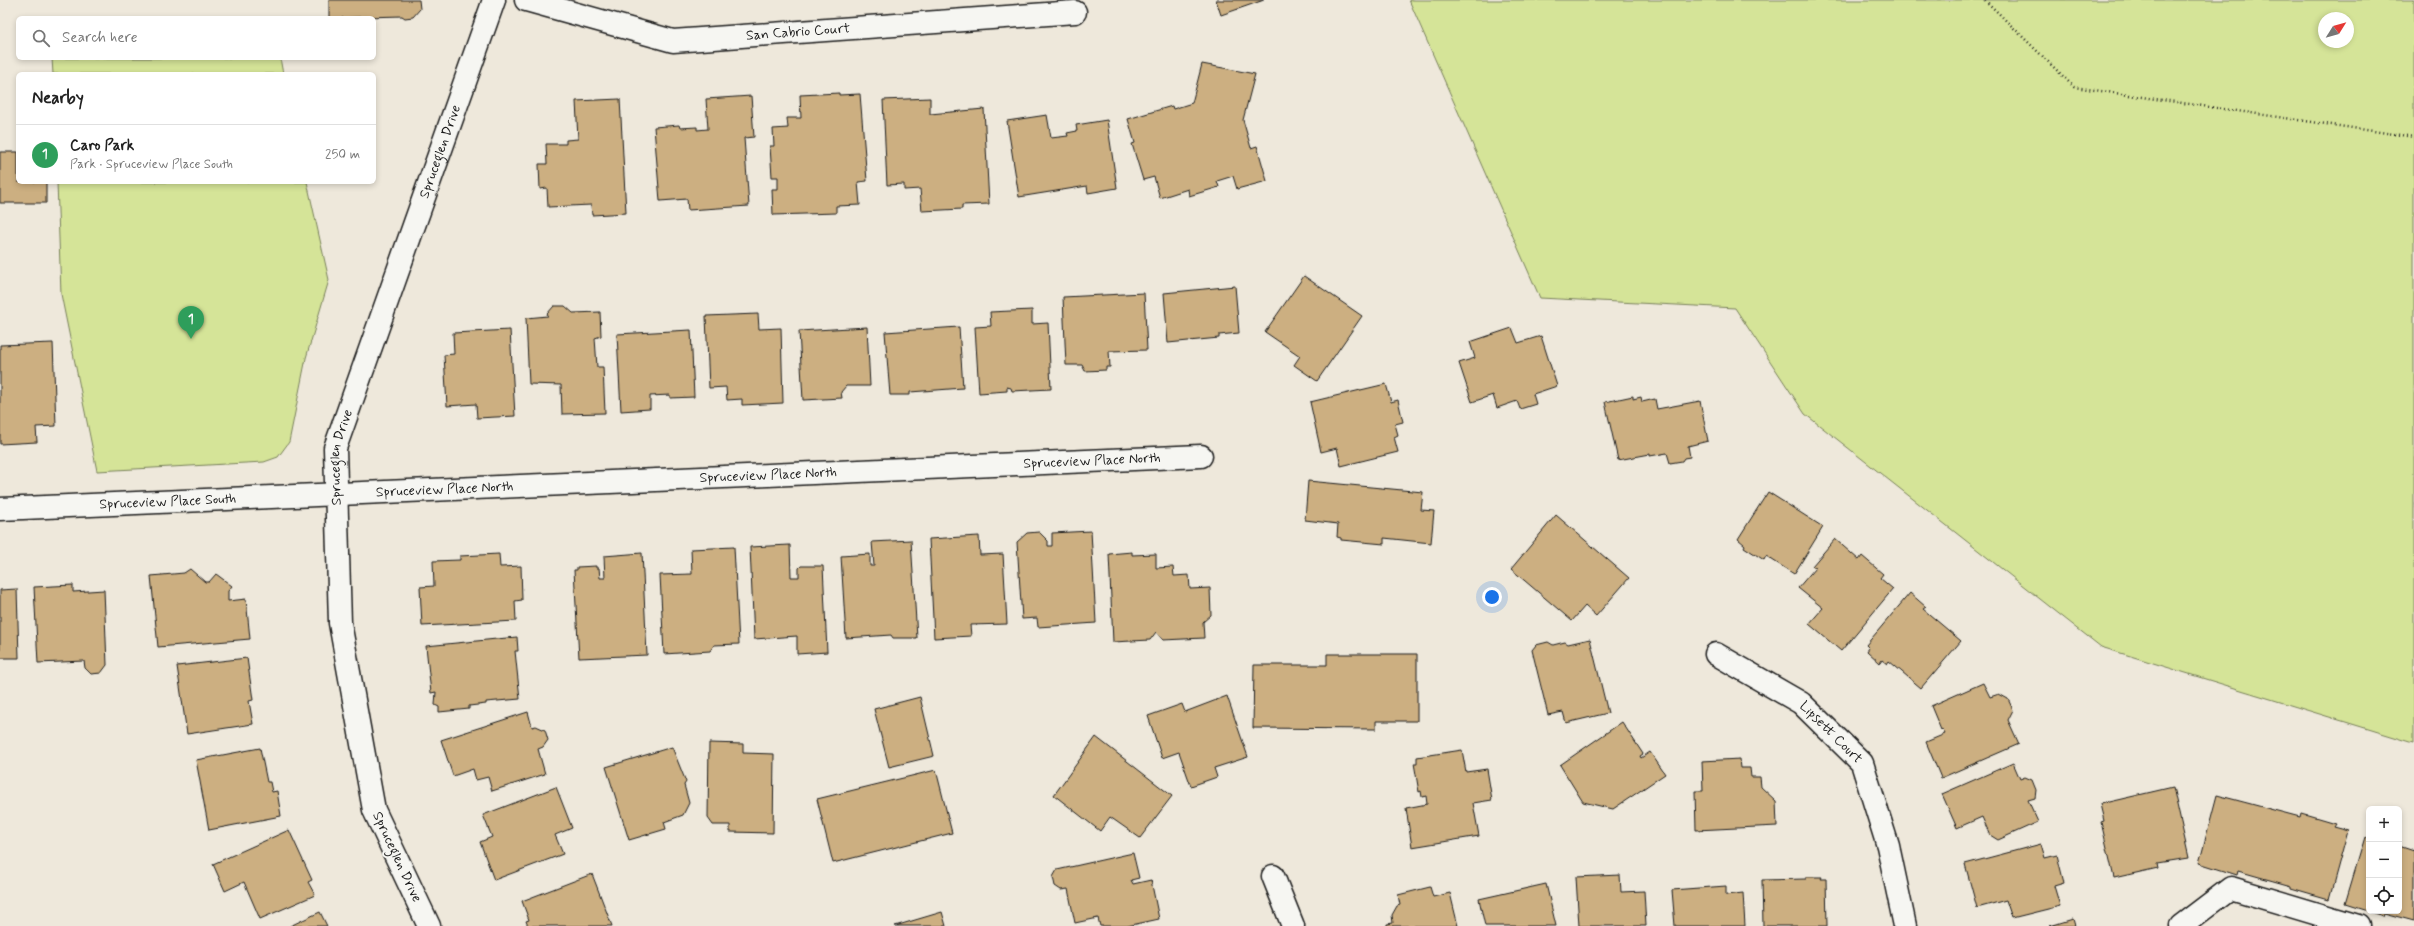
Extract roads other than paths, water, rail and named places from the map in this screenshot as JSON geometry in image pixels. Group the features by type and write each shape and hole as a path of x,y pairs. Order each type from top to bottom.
{"street":[{"name":"Spruceglen Drive","path":"429,926 374,810 340,623 335,448 494,0"},
{"name":"San Cabrio Court","path":"526,0 673,41 1074,12"},
{"name":"Spruceview Place North","path":"336,493 1201,456"},
{"name":"Spruceview Place South","path":"0,510 336,493"},
{"name":"Lipsett Court","path":"1716,654 1801,702 1862,763 1888,846 1905,926"},
{"path":"1273,876 1293,926"},
{"path":"2181,926 2231,888 2358,926"}],"place":[{"name":"Caro Park","path":"191,339"}]}
